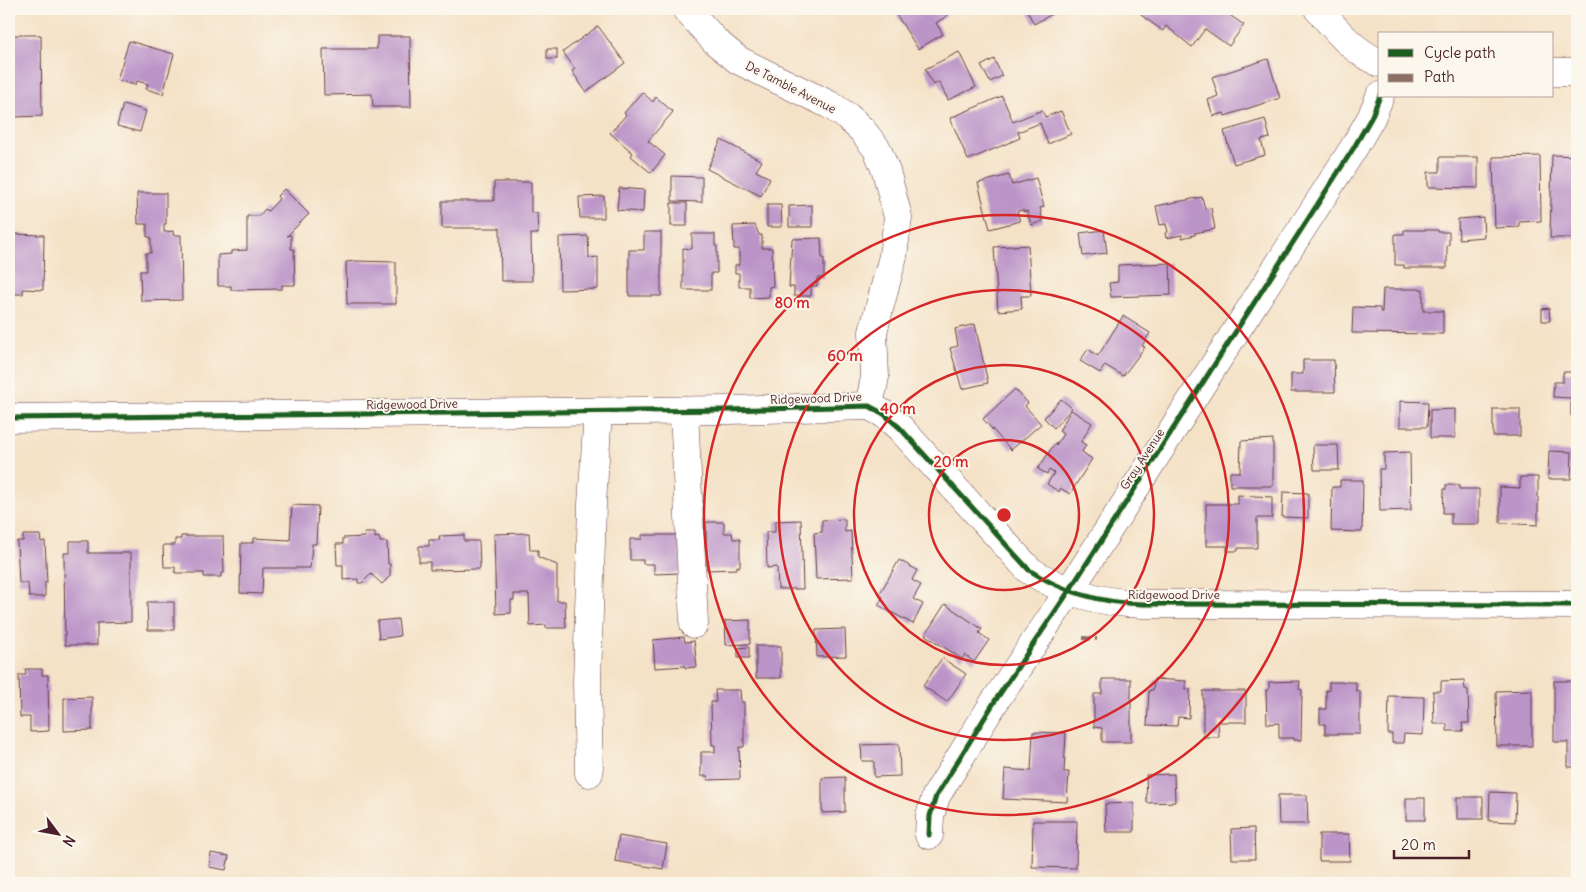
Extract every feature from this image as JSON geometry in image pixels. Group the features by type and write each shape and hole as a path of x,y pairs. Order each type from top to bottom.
{"street":[{"name":"De Tamble Avenue","path":"686,9 716,42 738,60 830,105 848,117 862,130 876,149 886,171 898,217 893,256 873,332 875,377 869,406"},
{"path":"1318,9 1343,38 1365,56 1378,62"},
{"path":"1554,72 1577,72"},
{"name":"Gray Avenue","path":"929,834 930,816 936,796 995,701 1069,591 1353,148 1371,118 1379,98"},
{"name":"Ridgewood Drive","path":"9,418 598,412 869,406 884,414 900,428 1029,570 1045,581 1095,599 1118,603 1143,604 1577,605"},
{"path":"684,410 694,624"},
{"path":"589,772 587,683 592,504 598,412"}],"building":[{"path":"906,9 942,9 947,16 936,23 943,34 918,49 896,14"},
{"path":"1026,9 1052,9 1054,13 1034,24"},
{"path":"1145,9 1221,9 1244,25 1229,46 1205,29 1192,47 1166,26 1163,31 1141,15"},
{"path":"598,26 625,63 586,92 572,71 575,69 563,52"},
{"path":"9,35 41,35 42,116 14,117 13,87 9,87"},
{"path":"377,36 410,36 411,107 373,107 372,94 324,95 323,49 377,49"},
{"path":"129,41 174,54 163,94 146,89 148,84 137,81 135,85 117,80"},
{"path":"547,49 557,49 557,59 547,59"},
{"path":"959,52 976,87 948,100 939,82 933,85 925,69"},
{"path":"994,59 1002,76 990,82 981,66"},
{"path":"1268,59 1280,98 1225,116 1224,113 1213,116 1208,100 1218,96 1212,77"},
{"path":"642,92 653,102 656,97 673,112 648,141 665,155 651,173 631,156 633,153 610,133 626,115 624,113"},
{"path":"1002,96 1013,122 1042,110 1045,117 1061,111 1071,134 1048,144 1040,123 1018,132 1020,138 968,160 950,118"},
{"path":"123,104 146,111 140,132 117,126"},
{"path":"1265,119 1270,138 1261,140 1265,155 1234,164 1224,131"},
{"path":"721,140 762,161 756,171 770,178 761,196 707,169"},
{"path":"1552,155 1577,156 1577,238 1550,238"},
{"path":"1540,156 1541,221 1519,222 1519,227 1495,228 1493,157"},
{"path":"1440,157 1478,157 1478,188 1428,187 1428,172 1440,172"},
{"path":"1009,175 1012,185 1036,178 1044,207 1040,208 1043,221 1031,225 1027,211 1024,212 1023,210 1017,211 1020,221 990,229 978,183"},
{"path":"672,176 702,177 702,202 672,201"},
{"path":"494,182 531,182 531,213 537,213 538,234 531,234 532,281 501,281 500,228 442,228 442,201 494,201"},
{"path":"619,188 644,190 643,212 617,210"},
{"path":"284,189 309,214 287,236 291,235 291,249 294,249 295,285 282,285 282,289 231,290 231,286 218,286 218,255 231,254 231,251 247,250 247,216 259,216 265,209 268,211 279,199 277,196"},
{"path":"137,193 166,193 166,224 164,224 164,232 173,231 173,235 181,235 182,300 141,301 140,271 146,271 146,253 151,253 151,237 147,237 147,224 138,224"},
{"path":"604,196 604,218 580,218 579,197"},
{"path":"1202,197 1205,209 1211,208 1215,229 1182,238 1182,235 1166,238 1165,233 1168,232 1166,224 1160,225 1156,206"},
{"path":"671,203 687,203 687,226 671,226"},
{"path":"767,205 781,205 782,227 767,227"},
{"path":"812,205 812,227 789,227 789,206"},
{"path":"1483,217 1484,237 1459,239 1458,219"},
{"path":"755,225 759,235 762,235 762,248 772,248 773,286 769,287 769,297 750,298 750,287 739,287 739,273 735,273 735,265 739,265 739,249 734,249 733,226"},
{"path":"1104,230 1107,253 1083,256 1080,233"},
{"path":"1404,230 1438,230 1438,232 1449,232 1447,268 1404,268 1404,265 1395,265 1395,234 1404,234"},
{"path":"644,232 661,232 661,296 629,296 629,250 644,250"},
{"path":"9,234 44,235 43,290 23,289 23,294 9,294"},
{"path":"692,234 715,234 717,273 711,273 711,290 683,290 683,248 692,249"},
{"path":"588,236 589,258 598,257 598,289 560,290 559,237"},
{"path":"821,238 824,278 817,278 817,286 811,286 811,296 794,296 794,287 789,287 792,239"},
{"path":"1028,245 1031,296 1021,296 1022,309 998,311 994,247"},
{"path":"346,262 396,262 396,304 347,304"},
{"path":"1170,263 1171,295 1111,297 1109,283 1118,282 1118,265"},
{"path":"1383,289 1423,289 1423,311 1443,311 1443,334 1352,333 1353,307 1380,308 1380,312 1382,312"},
{"path":"1549,308 1550,321 1542,321 1542,309"},
{"path":"1123,316 1150,333 1142,346 1145,347 1123,376 1105,365 1100,373 1080,361 1088,349 1098,356"},
{"path":"975,324 988,383 962,389 950,348 958,346 955,329"},
{"path":"1303,360 1334,360 1335,392 1291,392 1291,374 1303,374"},
{"path":"1575,366 1577,366 1577,416 1571,416 1571,398 1553,397 1554,382 1563,382 1563,372 1575,372"},
{"path":"1015,389 1028,403 1025,406 1041,424 1011,450 983,419"},
{"path":"1061,399 1072,408 1054,428 1044,418"},
{"path":"1400,401 1428,402 1427,427 1400,427"},
{"path":"1455,409 1455,438 1430,438 1430,410"},
{"path":"1493,409 1520,409 1520,436 1493,436"},
{"path":"1071,410 1092,423 1081,442 1086,445 1082,452 1092,459 1070,494 1060,488 1059,492 1047,484 1054,473 1049,470 1047,474 1038,469 1063,434 1059,431"},
{"path":"1273,439 1273,486 1230,486 1230,472 1240,472 1241,441"},
{"path":"1313,445 1338,445 1339,470 1314,470"},
{"path":"1549,451 1572,452 1571,479 1548,479"},
{"path":"1410,452 1411,510 1380,511 1379,469 1384,469 1384,453"},
{"path":"1520,477 1538,477 1538,525 1500,523 1500,487 1520,488"},
{"path":"1340,480 1363,480 1362,532 1331,531 1332,487 1340,487"},
{"path":"1446,485 1459,485 1459,489 1479,489 1479,524 1451,524 1451,513 1443,513 1444,489 1446,489"},
{"path":"1283,492 1308,493 1308,518 1282,517"},
{"path":"1238,495 1272,497 1272,518 1257,518 1257,548 1238,548 1238,551 1227,551 1227,546 1206,546 1206,504 1238,504"},
{"path":"292,505 318,506 316,544 312,544 310,568 263,568 262,594 240,593 241,543 253,543 253,538 290,540"},
{"path":"845,519 845,532 851,531 853,578 816,579 814,533 822,532 822,520"},
{"path":"801,520 803,589 778,589 777,567 767,568 766,532 775,532 775,521"},
{"path":"706,522 724,522 724,533 732,533 733,539 740,539 740,567 737,566 737,569 707,570"},
{"path":"364,533 375,533 375,538 379,537 380,542 387,542 390,576 382,584 371,574 362,583 358,583 358,579 343,580 343,565 337,565 336,544 343,544 343,538 365,537"},
{"path":"529,533 530,550 538,550 538,557 557,565 557,601 565,601 566,628 546,628 546,625 530,626 529,594 514,594 514,600 511,600 511,613 496,614 494,534"},
{"path":"23,535 40,535 41,542 45,541 47,583 45,582 45,597 29,597 28,583 19,583 17,541 23,541"},
{"path":"464,535 464,541 479,541 480,569 430,570 430,562 419,562 419,546 429,546 429,540 440,540 439,536"},
{"path":"642,535 681,535 681,573 654,574 654,564 643,564 643,560 630,560 630,539 642,539"},
{"path":"181,536 223,536 224,573 221,573 221,577 204,577 204,573 175,573 175,567 164,567 163,545 175,545 175,539 181,539"},
{"path":"70,541 88,541 88,553 131,553 131,622 97,623 97,645 65,645 64,553 70,553"},
{"path":"899,560 917,570 912,580 921,585 913,599 923,604 913,624 878,605 883,597 879,595"},
{"path":"147,602 174,602 174,630 148,630"},
{"path":"945,604 982,629 979,633 989,640 974,662 965,655 962,659 925,635"},
{"path":"398,619 400,636 379,639 377,621"},
{"path":"750,620 750,644 726,645 725,621"},
{"path":"845,629 846,656 817,657 816,630"},
{"path":"684,637 685,642 694,641 697,667 655,668 653,640"},
{"path":"756,646 781,646 781,678 756,678"},
{"path":"749,647 749,658 738,658 738,648"},
{"path":"942,658 966,674 947,702 923,686"},
{"path":"25,669 42,669 42,675 48,675 49,731 30,732 30,717 20,717 19,675 26,675"},
{"path":"1102,679 1131,679 1131,742 1102,742 1102,728 1094,727 1094,694 1102,694"},
{"path":"1154,679 1186,681 1186,689 1190,689 1189,718 1178,717 1177,726 1147,725 1149,690 1153,690"},
{"path":"1464,680 1465,689 1468,690 1469,723 1462,723 1463,731 1447,731 1447,724 1434,724 1433,691 1441,691 1441,681"},
{"path":"1300,681 1299,689 1302,690 1301,740 1279,738 1279,723 1267,724 1266,690 1269,690 1269,682"},
{"path":"1554,681 1577,681 1577,767 1568,767 1568,742 1554,742"},
{"path":"1329,682 1356,682 1356,691 1360,691 1360,734 1325,734 1325,724 1320,724 1320,709 1326,709 1326,690 1329,691"},
{"path":"715,690 740,690 741,702 744,702 744,747 739,747 740,779 707,780 708,776 701,776 701,752 715,752 715,745 712,745 711,702 716,702"},
{"path":"1532,690 1532,746 1497,746 1496,691"},
{"path":"1203,691 1246,691 1246,722 1218,722 1219,737 1203,737"},
{"path":"1389,696 1424,697 1423,735 1404,734 1403,743 1392,743 1392,734 1388,734"},
{"path":"92,697 92,730 64,731 64,698"},
{"path":"1033,732 1066,733 1064,772 1069,772 1067,802 1003,799 1005,769 1031,771"},
{"path":"899,744 900,776 874,777 874,761 862,761 861,745"},
{"path":"1174,774 1175,802 1147,803 1146,775"},
{"path":"845,777 845,812 822,813 822,778"},
{"path":"1490,792 1516,793 1515,822 1489,821"},
{"path":"1278,795 1307,795 1308,824 1279,824"},
{"path":"1457,797 1483,797 1483,819 1457,819"},
{"path":"1406,798 1425,798 1425,820 1406,820"},
{"path":"1134,803 1134,832 1106,832 1105,804"},
{"path":"1033,821 1077,821 1076,868 1032,867"},
{"path":"1254,828 1255,859 1232,859 1231,829"},
{"path":"1319,834 1349,834 1350,861 1319,861"},
{"path":"619,836 667,844 663,869 615,861"},
{"path":"211,853 229,856 226,870 209,867"}],"waterway":[{"path":"1087,883 1091,880"}],"marked path":[{"path":"1083,638 1097,639"}],"cycle path":[{"path":"929,835 930,816 936,796 995,701 1069,591 1353,149 1371,118 1379,98"},
{"path":"9,418 730,410 869,406 884,414 900,428 1029,570 1056,585 1083,595 1098,599 1143,604 1577,605"}]}
